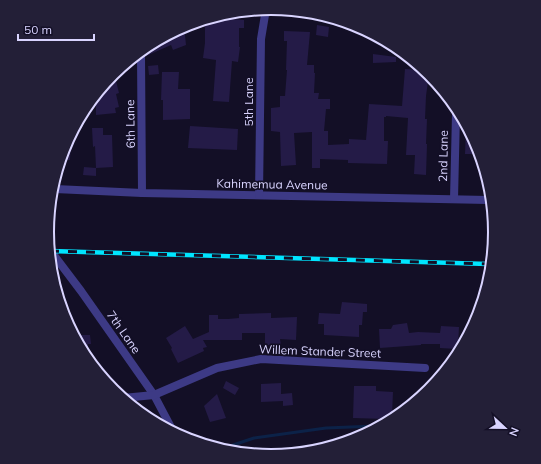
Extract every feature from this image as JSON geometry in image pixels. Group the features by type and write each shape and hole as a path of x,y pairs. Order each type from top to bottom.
{"street":[{"name":"5th Lane","path":"259,196 261,39 265,15"},
{"name":"6th Lane","path":"141,58 142,193"},
{"name":"2nd Lane","path":"454,199 456,120"},
{"name":"Kahimemua Avenue","path":"58,189 259,196 485,200"},
{"name":"7th Lane","path":"55,256 154,395 169,424"},
{"name":"Willem Stander Street","path":"130,397 154,395 217,368 261,359 425,368"}],"building":[{"path":"224,20 244,20 244,28 239,28 240,47 238,62 232,61 229,102 213,101 216,60 203,58 205,25"},
{"path":"317,25 329,27 328,37 316,35"},
{"path":"284,31 310,32 307,65 314,65 314,93 319,93 318,99 330,99 330,109 326,109 324,131 328,131 328,145 349,144 349,139 366,140 369,104 402,106 405,69 415,70 428,83 425,119 427,119 426,175 414,174 415,155 406,155 408,118 386,116 384,117 384,141 388,141 387,164 348,163 348,160 320,159 320,168 312,168 312,132 294,133 296,165 281,166 280,132 271,131 271,108 280,107 280,96 285,96 287,41 284,41"},
{"path":"185,33 186,45 173,50 171,45 146,56 162,44"},
{"path":"373,54 396,57 396,62 373,63"},
{"path":"158,65 159,74 149,75 148,66"},
{"path":"162,72 179,72 178,89 190,89 190,119 163,120 163,100 161,100"},
{"path":"116,80 119,93 116,94 119,107 115,108 116,113 96,115 95,105"},
{"path":"190,126 238,129 237,150 188,148"},
{"path":"92,128 103,128 103,135 112,135 113,167 96,168"},
{"path":"466,137 473,154 465,154"},
{"path":"70,148 70,160 66,160"},
{"path":"84,167 96,168 96,176 83,175"},
{"path":"342,302 367,304 367,312 363,312 362,325 359,325 359,337 324,335 324,324 318,324 319,313 340,314"},
{"path":"271,313 271,318 297,317 296,340 280,339 281,345 265,345 265,333 242,333 242,340 203,340 207,347 203,348 204,351 178,363 166,338 185,326 193,339 209,332 209,315 218,315 218,319 228,319 239,318 239,314"},
{"path":"407,323 409,333 440,333 441,326 459,327 458,340 453,349 440,348 440,344 421,344 380,348 379,329 391,329 393,325"},
{"path":"80,335 90,335 91,344 88,344 88,349"},
{"path":"226,381 239,388 235,395 223,388"},
{"path":"281,383 281,394 292,393 293,405 283,406 283,401 261,402 261,384"},
{"path":"354,386 376,386 376,391 393,392 392,411 381,419 353,418"},
{"path":"217,394 226,418 210,422 204,406"}],"waterway":[{"path":"232,446 254,438 326,428 367,426"}],"railway":[{"path":"54,251 485,264"}]}
